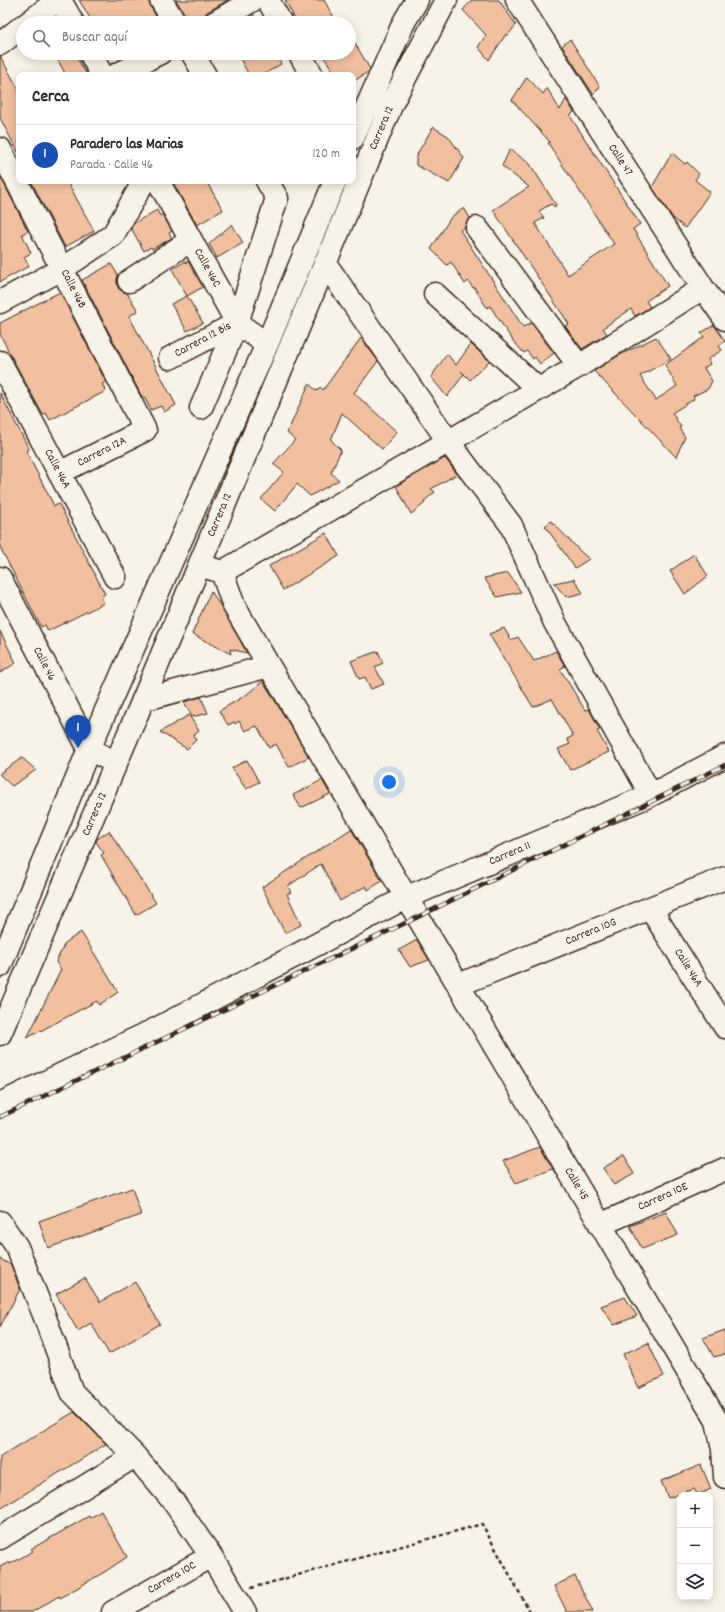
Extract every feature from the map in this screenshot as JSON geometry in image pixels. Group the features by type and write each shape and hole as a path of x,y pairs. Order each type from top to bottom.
{"street":[{"path":"37,16 59,0 69,16"},
{"path":"161,0 171,16"},
{"path":"226,16 253,0"},
{"path":"268,0 277,16"},
{"name":"Carrera 12","path":"356,131 404,22 417,0"},
{"name":"Carrera 12","path":"0,1034 144,700 393,101 446,0"},
{"name":"Calle 47","path":"517,0 703,288 725,319"},
{"path":"0,44 16,31"},
{"path":"94,60 100,72"},
{"path":"122,72 146,60"},
{"path":"196,60 203,72"},
{"path":"303,60 310,72"},
{"name":"Calle 46B","path":"0,149 16,180"},
{"name":"Calle 46B","path":"18,184 144,430"},
{"path":"0,302 62,269 113,235 142,184"},
{"name":"Calle 46C","path":"160,184 237,323 267,344"},
{"name":"Carrera 12","path":"0,966 89,750 267,344 334,184"},
{"path":"200,408 237,323 272,190"},
{"path":"477,228 579,366"},
{"path":"129,281 191,240"},
{"path":"325,263 448,441 511,525 555,623 651,795"},
{"path":"199,565 222,572 579,366 703,288"},
{"path":"436,294 538,389"},
{"name":"Carrera 12 Bis","path":"170,358 237,323"},
{"name":"Calle 46A","path":"0,362 115,576"},
{"name":"Carrera 12A","path":"59,473 144,430"},
{"name":"Calle 45","path":"222,572 234,606 405,898 717,1421 724,1450 725,1477"},
{"name":"Calle 46","path":"0,578 89,750"},
{"path":"144,700 269,666"},
{"path":"89,750 116,763"},
{"name":"Carrera 11","path":"0,1104 156,1029 405,898 651,795 725,756"},
{"name":"Carrera 10G","path":"458,985 725,878"},
{"name":"Calle 46A","path":"650,908 725,1027"},
{"name":"Carrera 10E","path":"600,1225 725,1169"},
{"path":"0,1222 17,1246 72,1392 135,1456 173,1501 211,1556 245,1612"},
{"path":"0,1538 135,1456"},
{"name":"Carrera 10C","path":"112,1612 211,1556"}],"path":[{"path":"234,1592 482,1524 530,1612"}],"building":[{"path":"79,0 149,0 150,6 156,16 89,16"},
{"path":"176,0 228,0 207,12 204,16 186,16"},
{"path":"285,0 324,0 333,16 293,16"},
{"path":"472,0 499,0 516,25 507,36 506,34 489,60 478,47 486,35 463,10"},
{"path":"570,39 600,87 593,94 562,46"},
{"path":"356,45 370,69 356,80 356,72 334,72 326,60 356,60"},
{"path":"0,56 16,85 16,148 0,118"},
{"path":"58,60 78,60 85,72 64,72"},
{"path":"241,60 279,60 281,64 268,72 247,72"},
{"path":"527,77 543,94 547,88 560,110 566,99 574,112 570,116 640,224 633,229 668,286 646,301 650,307 635,316 631,309 603,328 607,334 582,349 565,326 569,324 493,210 529,187 502,166 510,149 530,164 556,205 555,207 551,204 539,211 544,218 535,223 568,275 614,244 548,143 550,142 512,100"},
{"path":"433,127 448,136 464,158 449,183 416,165 417,154"},
{"path":"672,153 685,164 687,162 699,174 695,180 710,192 685,228 673,218 652,187"},
{"path":"0,176 28,231 22,234 31,253 24,257 29,266 0,282"},
{"path":"33,184 69,184 94,231 65,247"},
{"path":"174,184 208,184 223,210 197,225"},
{"path":"464,208 470,218 465,227 460,230 523,327 531,323 554,353 540,364 535,357 533,359 527,351 524,353 513,341 490,306 487,308 474,287 473,288 468,281 465,284 451,262 447,265 431,249 451,217"},
{"path":"157,210 160,216 162,214 172,231 169,233 172,238 152,249 151,247 144,251 131,228 134,223"},
{"path":"232,224 243,243 217,258 209,244"},
{"path":"186,261 186,263 188,261 203,287 187,296 172,269"},
{"path":"111,264 118,275 118,288 127,293 138,311 129,316 176,405 164,412 161,406 151,410 144,397 142,397 82,280"},
{"path":"60,292 106,382 102,384 106,391 50,420 46,413 43,415 11,356 0,334 0,323"},
{"path":"187,296 203,323 187,331 171,304"},
{"path":"714,325 725,341 719,346 722,350 708,359 710,364 704,368 712,381 708,389 693,396 694,399 672,413 681,427 679,428 685,437 676,457 594,371 618,356 656,337 671,359 640,376 656,400 677,386 665,365 704,337 701,333"},
{"path":"361,338 378,361 354,393 397,432 382,449 342,413 331,440 341,450 331,473 339,480 310,496 297,484 275,511 261,499 284,472 273,464 295,440 287,433 309,384 317,391 320,387 323,390"},
{"path":"471,344 489,361 470,380 464,374 447,397 431,377 447,354 456,365"},
{"path":"0,393 29,449 26,451 54,506 59,504 105,594 101,597 104,603 48,631 45,625 41,627 0,547"},
{"path":"445,458 457,474 431,489 435,492 424,501 425,503 411,514 396,486"},
{"path":"551,521 589,559 575,568 545,526"},
{"path":"326,533 339,556 283,590 269,566"},
{"path":"694,554 708,576 685,594 670,571"},
{"path":"508,573 521,592 497,597 484,578"},
{"path":"574,579 583,593 566,597 554,583"},
{"path":"211,591 247,653 230,649 231,654 192,634"},
{"path":"504,628 511,640 518,637 534,661 556,651 565,666 560,669 585,710 589,709 600,730 597,731 609,752 570,770 558,749 570,744 567,739 573,736 552,699 533,707 489,634"},
{"path":"0,631 16,663 0,673"},
{"path":"378,651 383,663 375,667 384,684 371,689 365,677 359,679 351,661"},
{"path":"263,681 309,757 289,767 276,744 269,748 257,726 245,731 239,721 235,724 234,722 228,725 219,711 246,695"},
{"path":"201,697 208,713 192,717 184,702"},
{"path":"189,715 199,731 194,735 196,740 187,749 160,732"},
{"path":"22,758 36,770 12,786 0,775 0,773"},
{"path":"247,760 259,782 246,789 232,768"},
{"path":"322,780 330,794 301,808 293,795"},
{"path":"351,829 382,881 368,890 366,886 340,901 321,864 288,886 291,892 287,894 301,925 285,933 262,887"},
{"path":"109,831 156,903 136,915 101,855 104,853 96,842 97,839"},
{"path":"81,932 118,992 99,1005 97,1001 27,1038 61,970 56,962 65,943"},
{"path":"417,940 429,960 410,967 399,950"},
{"path":"540,1147 553,1169 516,1183 503,1161"},
{"path":"624,1156 634,1174 614,1185 603,1168"},
{"path":"132,1188 141,1215 48,1248 39,1221"},
{"path":"666,1212 678,1235 642,1249 630,1226"},
{"path":"0,1259 11,1265 20,1289 0,1327"},
{"path":"85,1278 100,1302 135,1282 160,1324 109,1354 91,1323 78,1331 56,1294"},
{"path":"625,1297 637,1316 614,1325 601,1306"},
{"path":"725,1330 725,1354 714,1357 703,1338"},
{"path":"648,1343 664,1376 638,1388 623,1354"},
{"path":"74,1412 106,1444 0,1509 0,1457"},
{"path":"701,1465 711,1489 704,1492 696,1492 694,1489 685,1492 677,1492 677,1495 668,1498 661,1481"},
{"path":"101,1511 127,1557 60,1598 59,1596 32,1612 0,1612 0,1567 9,1562 10,1564 33,1551 31,1549 89,1516 90,1518"},
{"path":"575,1576 593,1612 567,1612 554,1586"}],"railway":[{"path":"0,1117 418,917 725,765"}],"place":[{"name":"Paradero las Marias","path":"78,748"}]}
